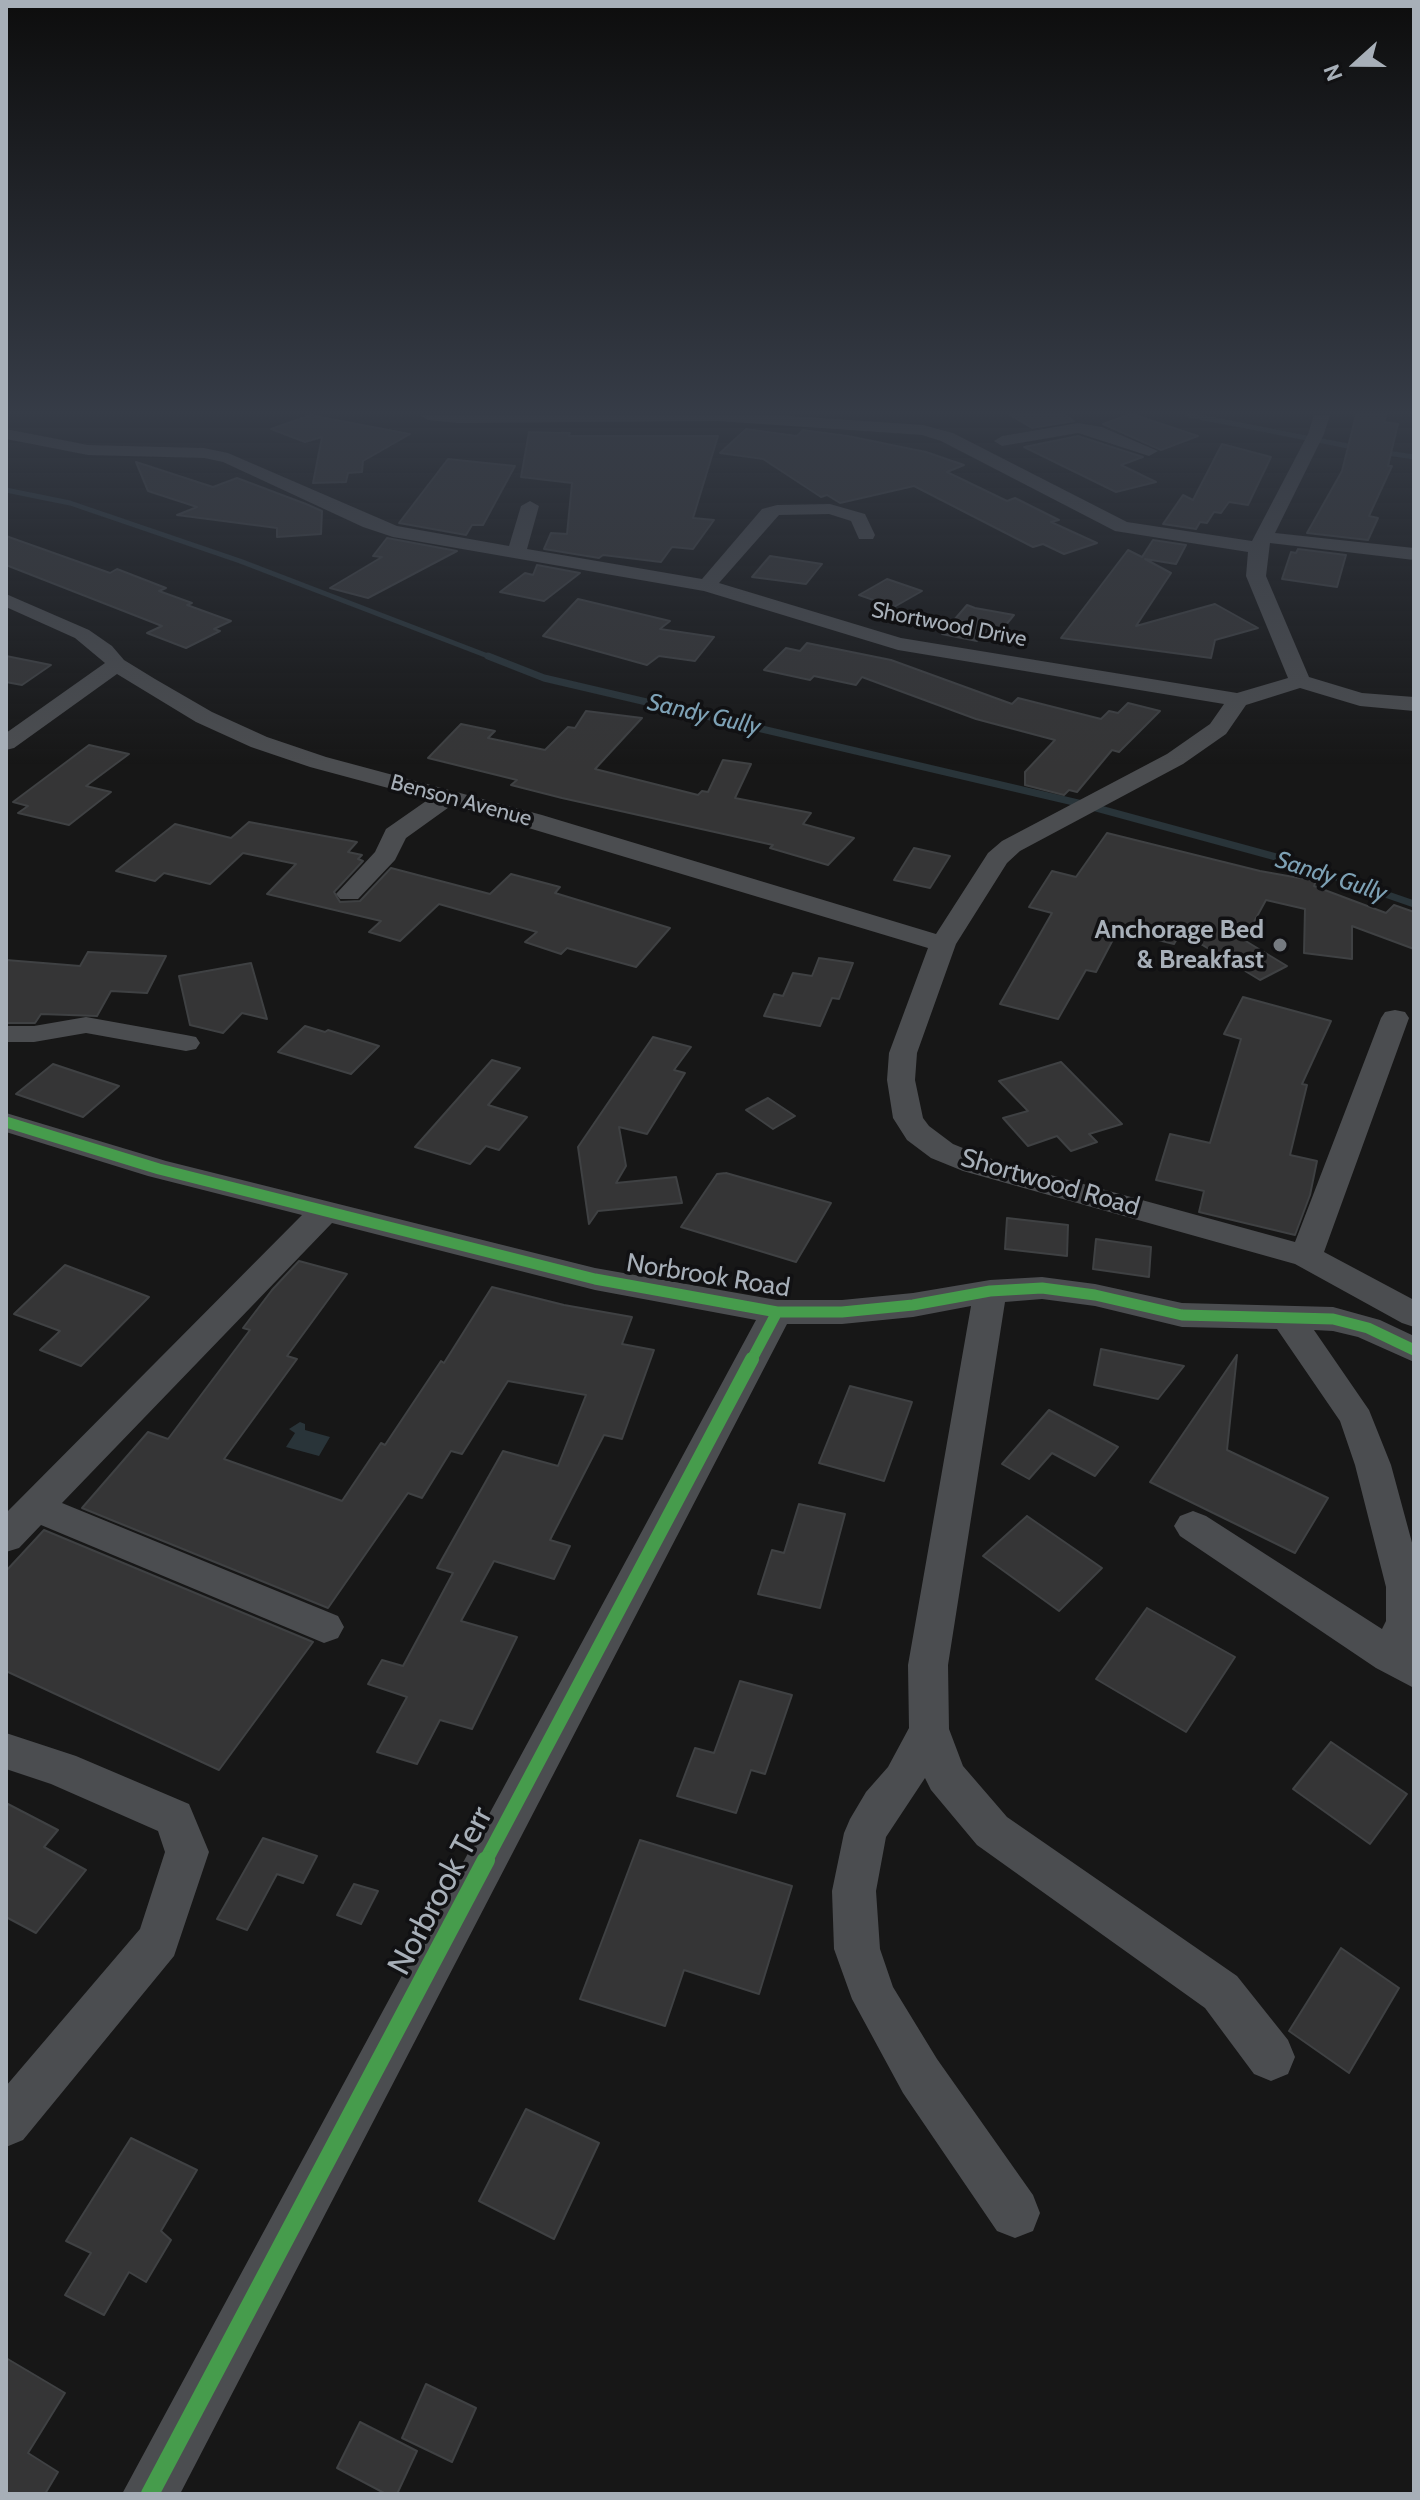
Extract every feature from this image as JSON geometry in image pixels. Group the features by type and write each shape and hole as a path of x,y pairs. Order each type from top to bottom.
{"street":[{"name":"Shortwood Drive","path":"399,532 707,586 898,644 1238,700"},
{"path":"516,554 523,532"},
{"path":"707,586 752,532"},
{"path":"1166,532 1414,554"},
{"path":"1267,532 1262,542 1256,576 1300,681"},
{"name":"Benson Avenue","path":"6,600 82,634 105,650 117,664 204,717 259,742 318,762 448,797 943,944"},
{"path":"6,743 117,664"},
{"path":"1238,700 1300,681 1360,699 1414,704"},
{"name":"Shortwood Road","path":"1238,700 1218,729 1175,759 1011,846 997,858 943,944 903,1053 901,1080 908,1118 918,1133 942,1151 974,1164 1306,1256 1414,1315"},
{"path":"349,894 386,855 395,834 448,797"},
{"path":"1306,1256 1395,1018"},
{"path":"6,1034 34,1034 86,1025 186,1043"},
{"name":"Norbrook Road","path":"6,1122 159,1169 595,1279 777,1312 842,1312 913,1305 990,1291 1042,1288 1095,1295 1182,1315 1345,1322 1368,1328 1414,1350"},
{"path":"6,1537 325,1211"},
{"path":"990,1291 928,1665 929,1729 946,1777 992,1831 1221,1992 1271,2057"},
{"name":"Norbrook Terr","path":"150,2494 777,1312"},
{"path":"1193,1526 1402,1664 1405,1587 1373,1465 1357,1419 1330,1376 1287,1319"},
{"path":"34,1507 324,1627"},
{"path":"929,1729 903,1780 881,1805 865,1833 854,1891 857,1949 875,1999 920,2076 1015,2213"},
{"path":"6,1751 61,1769 174,1818 187,1852 158,1941 6,2123"}],"shaded area":[{"path":"300,1422 305,1424 305,1430 330,1437 319,1456 286,1447 295,1433 289,1429"}],"building":[{"path":"277,532 321,532 321,534 277,537"},
{"path":"706,532 693,549 672,547 661,562 603,555 599,558 544,549 551,533"},
{"path":"1003,532 1072,532 1097,543 1064,554 1043,544 1033,547"},
{"path":"1308,532 1372,532 1368,540"},
{"path":"6,536 110,573 117,569 166,588 159,591 192,603 187,605 231,621 214,629 220,631 186,648 147,633 162,626 6,565"},
{"path":"387,538 457,551 368,598 330,588 382,557 373,556"},
{"path":"1153,540 1186,545 1176,564 1145,559 1171,573 1136,626 1215,604 1258,628 1215,640 1211,658 1061,638 1128,550 1142,557"},
{"path":"1298,549 1346,555 1337,587 1282,579 1291,552 1296,553"},
{"path":"770,556 822,564 806,584 752,577"},
{"path":"537,565 580,573 544,601 500,592 525,573 533,575"},
{"path":"887,579 922,591 894,607 859,595"},
{"path":"578,599 670,621 660,629 714,637 695,661 659,656 647,665 543,636"},
{"path":"967,605 1014,615 995,638 981,635 977,641 942,634"},
{"path":"807,643 891,660 1012,704 1018,698 1101,719 1109,711 1118,713 1128,703 1160,711 1119,752 1112,750 1077,792 1069,790 1064,795 1025,785 1025,772 1055,740 976,719 862,677 856,685 814,676 810,680 764,670 786,648 800,651"},
{"path":"6,656 51,665 22,685 6,682"},
{"path":"586,711 642,718 595,769 698,795 702,791 708,792 723,760 751,764 735,798 811,813 803,824 854,838 828,865 770,848 773,845 562,798 511,785 517,780 428,758 461,724 495,731 488,738 545,750 568,727 575,728"},
{"path":"89,745 129,754 86,786 111,792 69,825 18,813 28,806 13,802"},
{"path":"249,822 357,842 348,852 362,855 358,859 363,861 334,892 340,902 360,901 391,868 490,894 511,874 560,887 555,893 670,928 636,967 567,948 561,954 525,942 537,932 439,904 400,941 369,932 381,921 267,894 296,864 243,853 210,884 164,873 155,881 116,871 175,824 231,838"},
{"path":"1107,833 1260,871 1316,881 1314,886 1386,913 1394,905 1414,912 1414,949 1352,926 1352,959 1304,953 1305,909 1266,900 1244,940 1287,966 1260,980 1181,932 1174,944 1118,930 1096,972 1086,970 1058,1019 1000,1004 1052,913 1029,907 1052,871 1076,877"},
{"path":"914,848 950,856 930,888 894,880"},
{"path":"88,952 166,956 147,993 111,991 97,1016 41,1014 35,1023 6,1023 6,960 80,966"},
{"path":"819,958 853,963 839,999 832,998 820,1026 764,1016 774,994 783,996 793,973 812,976"},
{"path":"251,963 267,1019 242,1013 223,1033 190,1025 179,976"},
{"path":"1243,997 1331,1021 1302,1084 1307,1085 1290,1155 1317,1161 1310,1195 1295,1235 1199,1212 1204,1191 1156,1180 1170,1134 1210,1143 1241,1039 1224,1034"},
{"path":"305,1026 379,1046 351,1074 278,1052"},
{"path":"653,1037 691,1047 674,1070 685,1073 647,1134 619,1127 626,1166 616,1183 676,1177 682,1203 598,1211 589,1224 578,1147"},
{"path":"492,1060 520,1068 488,1105 527,1117 499,1150 486,1146 470,1164 415,1147"},
{"path":"1061,1062 1122,1124 1089,1134 1097,1142 1071,1151 1057,1136 1028,1146 1003,1118 1028,1111 999,1081"},
{"path":"53,1064 119,1086 83,1117 16,1094"},
{"path":"768,1098 795,1116 773,1129 746,1110"},
{"path":"726,1173 831,1203 796,1262 681,1227 717,1174"},
{"path":"1007,1218 1068,1225 1067,1256 1005,1249"},
{"path":"1096,1239 1151,1247 1149,1277 1093,1269"},
{"path":"299,1261 347,1274 287,1356 297,1359 224,1459 342,1501 381,1443 385,1445 441,1361 444,1363 492,1287 564,1305 632,1317 622,1344 654,1350 622,1439 604,1435 550,1540 570,1546 554,1579 494,1561 461,1621 517,1637 472,1729 440,1720 417,1764 377,1752 407,1697 368,1684 382,1660 403,1666 453,1573 437,1568 503,1451 558,1466 586,1395 508,1381 462,1454 451,1451 422,1498 408,1493 328,1608 82,1508 148,1432 168,1439 250,1330 243,1328"},
{"path":"65,1265 149,1297 81,1366 40,1350 60,1331 14,1314"},
{"path":"1101,1349 1184,1366 1158,1399 1094,1385"},
{"path":"1237,1355 1227,1450 1328,1498 1295,1553 1150,1482"},
{"path":"850,1386 912,1402 884,1481 819,1463"},
{"path":"1049,1410 1118,1447 1095,1476 1052,1453 1029,1479 1002,1464"},
{"path":"799,1504 845,1514 820,1608 758,1594 772,1550 784,1553"},
{"path":"1027,1516 1102,1568 1059,1611 983,1556"},
{"path":"44,1530 313,1642 219,1770 6,1671 6,1571"},
{"path":"1147,1608 1235,1657 1186,1732 1096,1679"},
{"path":"740,1681 792,1695 765,1774 751,1770 736,1813 677,1796 695,1748 714,1753"},
{"path":"1331,1742 1407,1794 1370,1844 1293,1789"},
{"path":"6,1803 58,1830 44,1847 86,1870 36,1933 6,1917"},
{"path":"263,1838 317,1856 303,1883 277,1874 247,1930 217,1919"},
{"path":"640,1840 792,1886 759,1994 684,1970 665,2026 580,1999"},
{"path":"354,1884 378,1891 361,1924 337,1915"},
{"path":"1341,1948 1399,1988 1349,2073 1289,2031"},
{"path":"526,2109 599,2143 554,2239 479,2201"},
{"path":"131,2138 197,2170 161,2231 171,2240 146,2282 129,2272 104,2315 65,2295 91,2253 66,2241"},
{"path":"6,2358 65,2393 28,2453 58,2472 45,2494 6,2494"},
{"path":"426,2384 476,2408 452,2462 402,2438"},
{"path":"360,2422 417,2451 397,2494 386,2494 337,2468"}],"waterway":[{"name":"Sandy Gully","path":"154,532 240,561 493,658"},
{"name":"Sandy Gully","path":"488,656 544,678 1078,803 1287,860 1414,904"}],"cycle path":[{"path":"6,1122 159,1169 595,1279 777,1312 842,1312 913,1305 990,1291 1042,1288 1095,1295 1182,1315 1333,1319 1368,1328 1414,1350"},
{"path":"150,2494 777,1312"}],"place":[{"name":"Anchorage Bed & Breakfast","path":"1280,945"}]}
